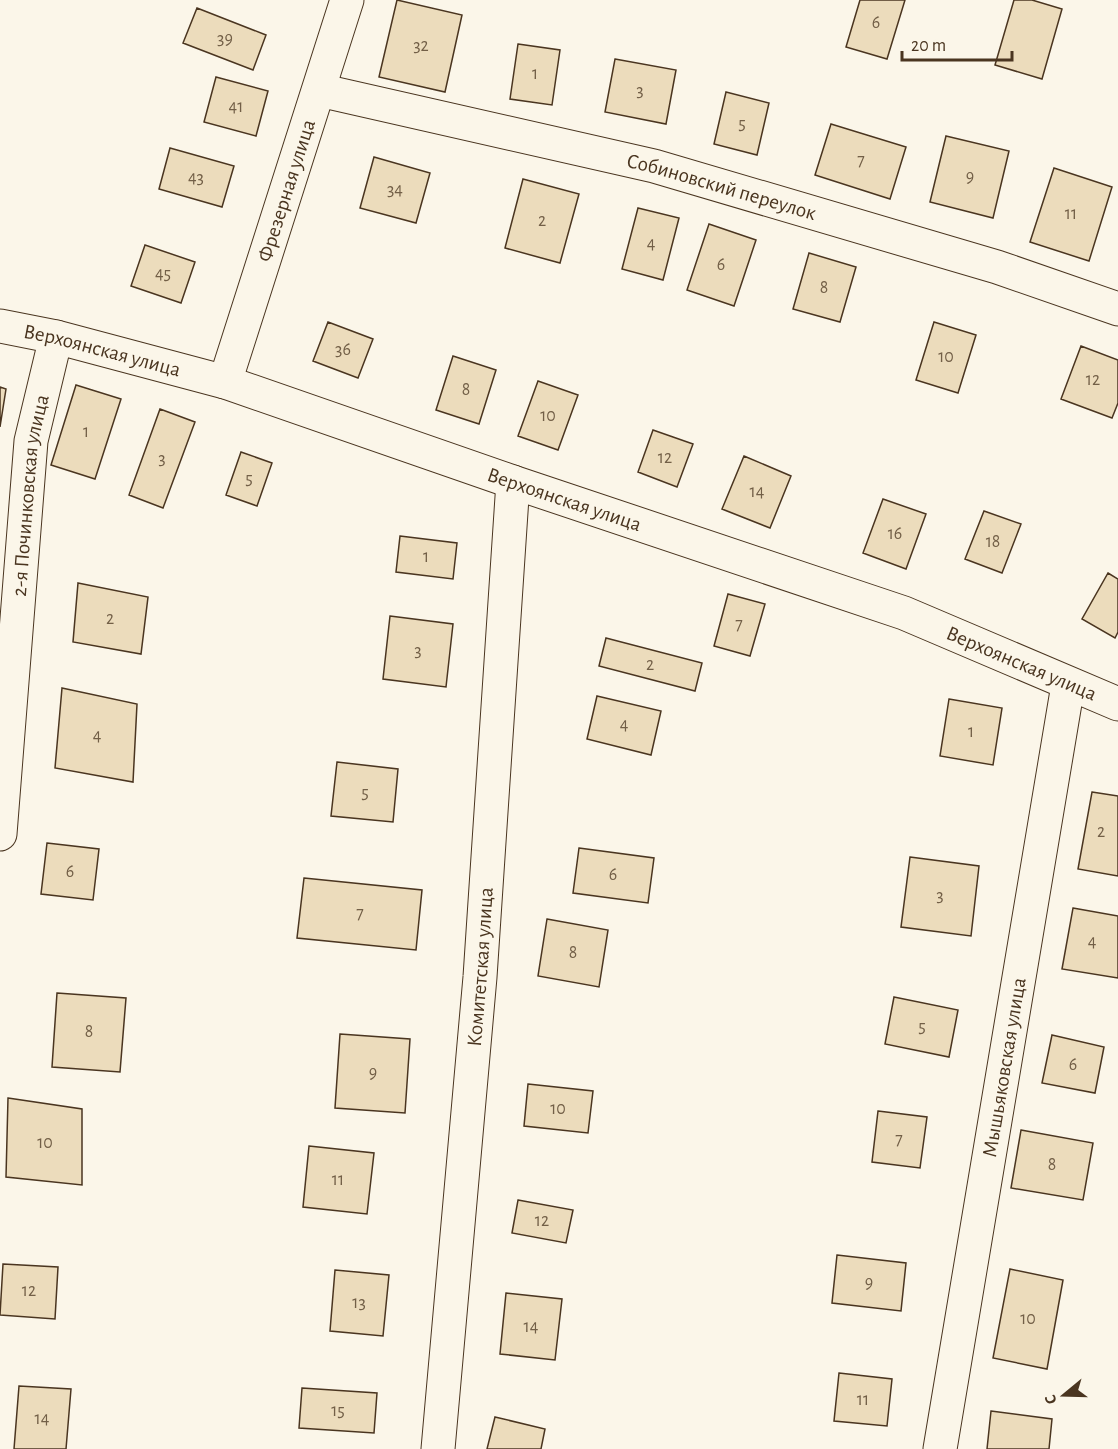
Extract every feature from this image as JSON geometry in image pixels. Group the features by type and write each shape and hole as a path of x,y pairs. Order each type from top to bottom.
{"street":[{"name":"Фрезерная улица","path":"225,382 347,0"},
{"name":"Собиновский переулок","path":"319,90 654,166 997,267 1118,309"},
{"name":"Верхоянская улица","path":"0,326 56,337 225,382 513,482 904,613 1068,685 1118,704"},
{"name":"2-я Починковская улица","path":"0,834 31,441 56,337"},
{"name":"Комитетская улица","path":"438,1449 480,977 513,482"},
{"name":"Мышьяковская улица","path":"940,1449 1068,685"}],"building":[{"path":"397,0 462,15 445,92 379,77"},
{"path":"860,0 905,0 887,59 846,47"},
{"path":"1014,0 1032,0 1062,9 1042,79 995,65"},
{"path":"197,8 266,35 253,70 183,43"},
{"path":"518,44 560,50 552,105 510,99"},
{"path":"615,59 676,70 666,124 605,112"},
{"path":"216,77 268,91 256,136 204,122"},
{"path":"726,92 769,103 757,155 714,144"},
{"path":"831,124 906,147 890,199 815,175"},
{"path":"946,136 1009,151 993,218 930,202"},
{"path":"170,148 234,166 222,207 159,189"},
{"path":"374,157 430,173 416,223 360,208"},
{"path":"1054,168 1112,187 1089,261 1030,242"},
{"path":"523,179 579,194 560,263 505,248"},
{"path":"638,208 679,218 663,280 622,269"},
{"path":"709,224 756,240 734,306 687,290"},
{"path":"145,245 195,262 181,303 131,286"},
{"path":"809,253 856,267 840,322 793,309"},
{"path":"328,322 373,339 358,378 313,361"},
{"path":"934,322 976,335 958,393 916,380"},
{"path":"1081,346 1118,360 1118,403 1112,418 1061,399"},
{"path":"453,356 496,370 479,424 436,410"},
{"path":"538,381 578,395 558,450 518,436"},
{"path":"76,385 121,399 95,479 51,465"},
{"path":"0,387 6,389 0,427"},
{"path":"160,409 195,422 163,508 129,495"},
{"path":"653,430 693,444 677,487 638,472"},
{"path":"241,452 272,463 257,506 226,495"},
{"path":"744,456 791,476 770,528 722,509"},
{"path":"883,499 926,514 906,569 863,553"},
{"path":"984,511 1021,524 1002,573 965,559"},
{"path":"400,536 457,543 453,579 396,572"},
{"path":"1108,573 1118,579 1118,632 1115,638 1082,619"},
{"path":"78,583 148,597 141,654 73,642"},
{"path":"728,594 765,604 750,656 714,646"},
{"path":"390,616 453,624 446,687 383,679"},
{"path":"606,638 702,663 695,691 599,666"},
{"path":"62,688 137,704 133,782 55,768"},
{"path":"597,696 661,711 651,755 587,739"},
{"path":"949,699 1002,708 993,765 940,756"},
{"path":"337,762 398,769 393,822 331,816"},
{"path":"1092,792 1118,796 1118,876 1078,869"},
{"path":"47,843 99,849 93,900 41,894"},
{"path":"579,848 654,858 648,903 573,893"},
{"path":"910,857 979,866 971,936 901,927"},
{"path":"304,878 422,890 416,950 297,938"},
{"path":"1073,908 1118,916 1118,978 1062,969"},
{"path":"547,919 608,930 599,987 538,976"},
{"path":"57,993 126,998 120,1072 52,1067"},
{"path":"894,997 958,1010 949,1057 885,1044"},
{"path":"340,1034 410,1039 405,1113 335,1108"},
{"path":"1052,1035 1104,1047 1095,1093 1042,1083"},
{"path":"528,1084 593,1091 588,1133 524,1126"},
{"path":"8,1098 82,1109 82,1185 6,1177"},
{"path":"878,1111 927,1117 920,1168 872,1162"},
{"path":"1021,1130 1093,1143 1083,1200 1011,1188"},
{"path":"309,1146 374,1153 367,1214 303,1207"},
{"path":"518,1200 573,1210 566,1243 512,1233"},
{"path":"837,1255 906,1263 901,1311 832,1303"},
{"path":"3,1264 58,1267 55,1319 0,1315"},
{"path":"1010,1269 1063,1280 1047,1369 993,1358"},
{"path":"335,1270 389,1275 383,1336 330,1331"},
{"path":"506,1293 562,1299 555,1360 500,1354"},
{"path":"839,1373 892,1379 887,1426 834,1421"},
{"path":"19,1386 71,1389 66,1449 14,1449"},
{"path":"302,1388 377,1393 374,1433 299,1428"},
{"path":"991,1411 1052,1419 1049,1449 987,1449"},
{"path":"495,1417 545,1429 541,1449 487,1449"}]}
